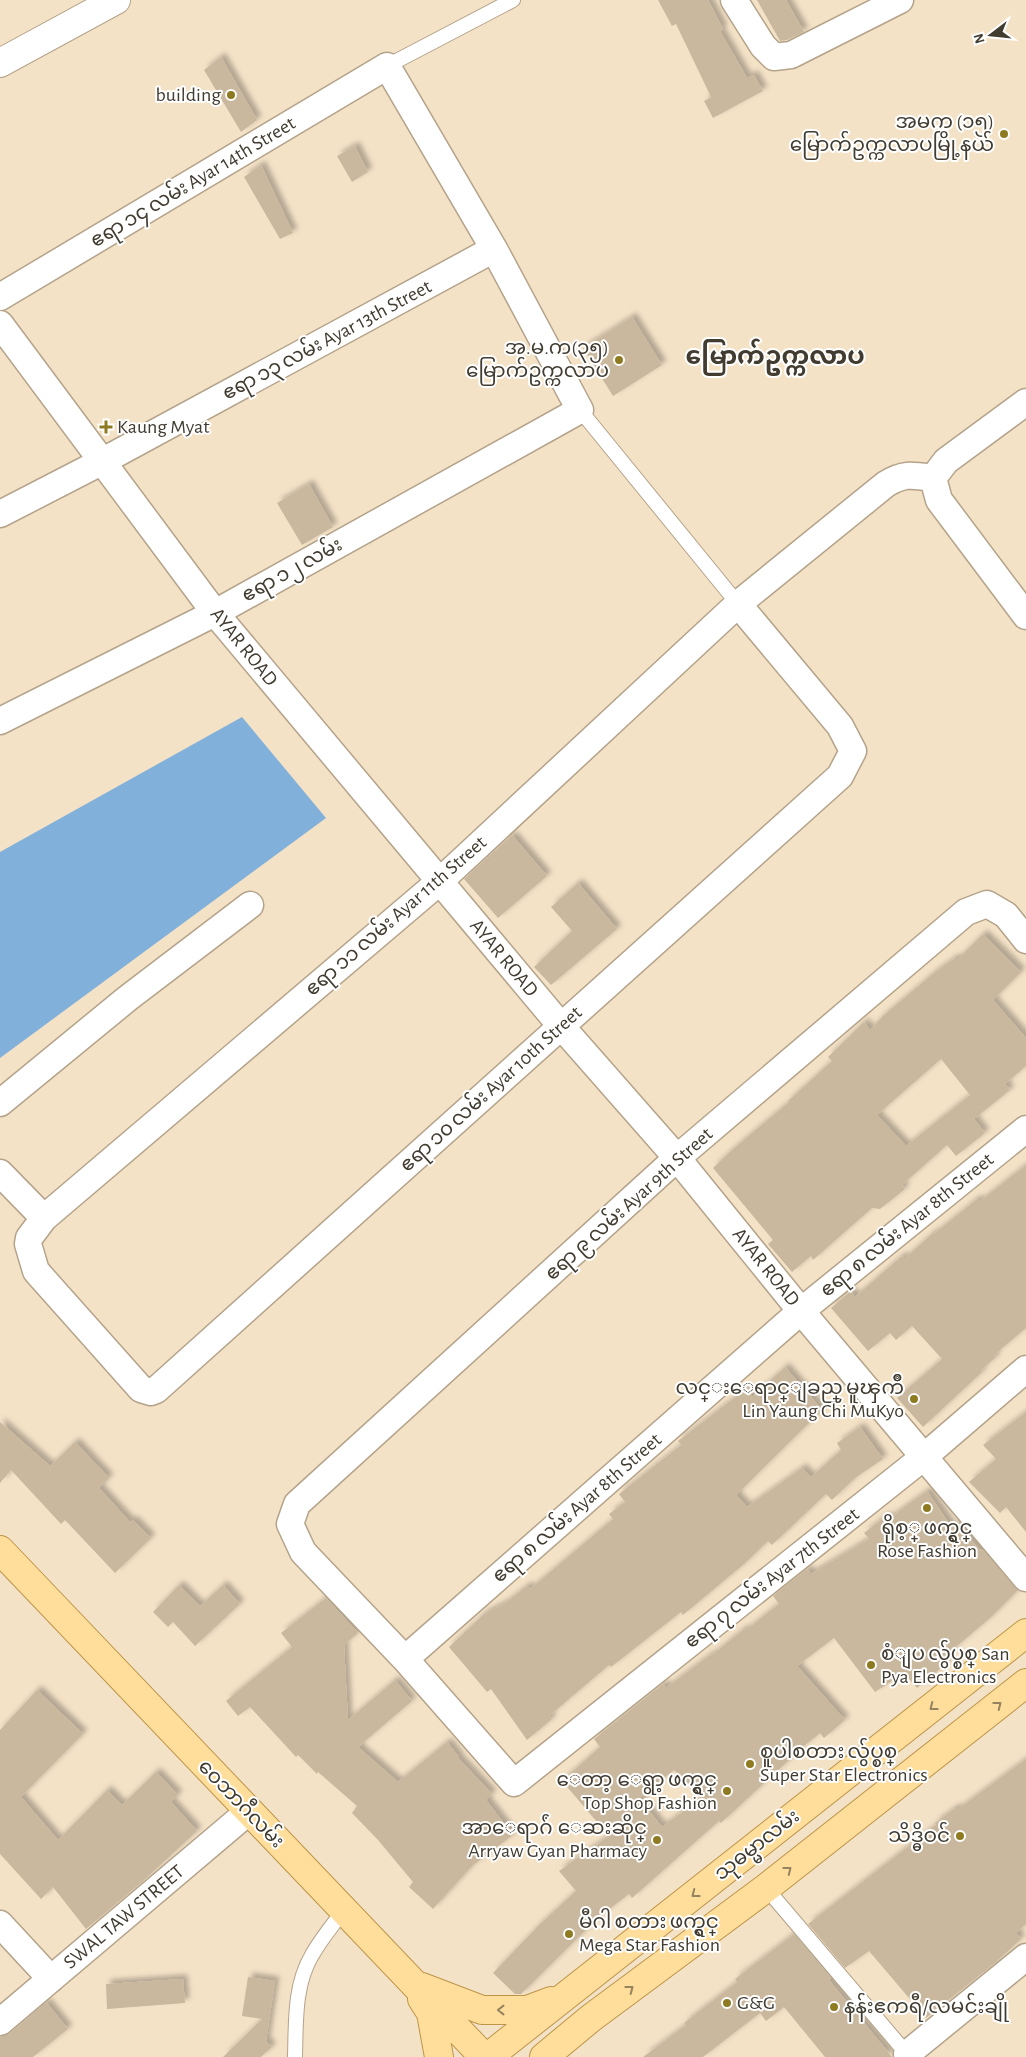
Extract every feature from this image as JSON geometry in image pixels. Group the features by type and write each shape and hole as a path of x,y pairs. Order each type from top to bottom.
{"main road":[{"name":"ဝေဘာဂီလမ်း","path":"0,1550 248,1812 484,2057"},
{"name":"သုဓမ္မာလမ်း","path":"488,2057 1026,1634"},
{"name":"သုဓမ္မာလမ်း","path":"544,2057 591,2018 766,1888 1026,1683"},
{"path":"414,1984 482,2010 527,2010 565,1996"},
{"path":"414,1984 431,2013 439,2057"},
{"path":"574,2057 591,2018"}],"street":[{"path":"0,63 116,0"},
{"path":"734,0 763,46 774,57 791,55 798,52 900,0"},
{"path":"387,66 494,249 580,410"},
{"name":"ဧရာ ၁၄ လမ်း Ayar 14th Street","path":"0,297 387,66"},
{"name":"ဧရာ ၁၃ လမ်း Ayar 13th Street","path":"0,514 103,461 494,249"},
{"name":"AYAR ROAD","path":"0,324 215,613 561,1026 677,1158 801,1311 1026,1578"},
{"path":"1026,402 946,461 933,478 939,500 1026,616"},
{"name":"ဧရာ ၁၂ လမ်း","path":"0,721 215,613 580,410"},
{"name":"ဧရာ ၁၁ လမ်း Ayar 11th Street","path":"44,1218 439,882 738,604 886,484 899,476 914,475 933,478"},
{"name":"ဧရာ ၁၀ လမ်း Ayar 10th Street","path":"44,1218 29,1238 28,1244 36,1271 136,1384 145,1391 151,1392 156,1390 840,776 853,752 840,726 738,604"},
{"name":"ဧရာ ၉ လမ်း Ayar 9th Street","path":"405,1659 303,1552 290,1524 298,1504 677,1158 966,912 987,904 1006,915 1026,940"},
{"path":"0,1103 128,998 250,905"},
{"name":"ဧရာ ၈ လမ်း Ayar 8th Street","path":"405,1659 801,1311 1026,1129"},
{"path":"0,1173 44,1218"},
{"name":"ဧရာ ၇ လမ်း Ayar 7th Street","path":"405,1659 514,1783 925,1456 1026,1369"},
{"name":"SWAL TAW STREET","path":"0,2022 248,1812"},
{"path":"0,1924 51,1979"},
{"path":"908,2056 1026,1957"}],"lane":[{"path":"387,66 513,0"},
{"path":"580,410 738,604"},
{"path":"766,1888 908,2056"},
{"path":"295,2057 296,2004 303,1978 311,1956 343,1911"}],"water":[{"path":"242,717 326,818 0,1058 0,852"}],"building":[{"path":"658,0 708,0 723,29 720,31 747,78 754,75 763,91 713,118 704,101 711,97 676,24 672,26"},
{"path":"757,0 786,0 804,32 787,40 780,41"},
{"name":"building","path":"221,57 257,120 241,132 204,70"},
{"path":"355,146 368,172 352,182 337,156"},
{"path":"261,165 293,233 280,239 244,177"},
{"name":"အ.မ.က(၃၅) မြောက်ဥက္ကလာပ","path":"632,317 662,365 613,396 583,348"},
{"path":"309,484 333,527 302,545 277,503"},
{"path":"512,835 547,876 498,918 464,879"},
{"path":"578,883 617,929 551,985 534,967 572,931 551,907"},
{"path":"983,934 1021,972 993,1000 1026,1038 1026,1066 1005,1084 1010,1090 974,1119 985,1133 956,1156 947,1145 902,1185 905,1189 880,1209 872,1208 813,1260 811,1256 792,1272 768,1244 773,1240 713,1168 789,1102 832,1061 828,1057 864,1022 870,1030 883,1016 935,972 955,958 957,960","holes":["941,1059 970,1095 906,1146 877,1115"]},
{"path":"1026,1165 1026,1328 994,1355 996,1357 981,1370 982,1372 923,1427 897,1398 942,1359 912,1326 896,1340 890,1333 868,1351 831,1308 851,1291 855,1297 902,1256 904,1259 933,1233 977,1199 979,1202"},
{"path":"785,1367 822,1410 736,1495 747,1507 802,1468 811,1477 841,1450 837,1443 860,1427 883,1459 855,1478 832,1500 826,1494 772,1545 768,1541 744,1564 683,1615 681,1612 611,1667 609,1665 549,1716 552,1719 527,1740 491,1689 487,1692 449,1647 484,1614 504,1604 527,1586 530,1589 613,1519 609,1514 625,1502 619,1494 681,1445 678,1441 746,1389 752,1397"},
{"path":"1026,1412 1026,1532 1006,1507 1000,1513 969,1482 996,1459 983,1445"},
{"path":"0,1422 50,1466 75,1442 109,1478 99,1488 130,1522 133,1520 151,1538 115,1573 65,1520 61,1524 11,1470 0,1483"},
{"path":"927,1491 952,1528 956,1524 980,1550 982,1549 1018,1590 990,1618 944,1657 948,1662 917,1688 904,1673 875,1692 834,1638 797,1666 845,1720 824,1738 820,1733 788,1759 721,1823 719,1821 632,1898 629,1894 599,1917 521,1994 515,1994 493,1973 539,1925 576,1891 559,1871 609,1836 562,1781 600,1747 594,1739 663,1684 666,1688 779,1604 773,1596 807,1569 811,1574 869,1539 864,1533 886,1516 888,1519","holes":["674,1770 700,1799 662,1827 639,1798"]},
{"path":"179,1585 200,1606 223,1585 240,1604 195,1646 173,1622 168,1627 153,1612"},
{"path":"326,1598 358,1633 344,1645 348,1720 395,1680 412,1701 358,1747 398,1782 447,1742 458,1758 492,1794 486,1800 513,1835 472,1866 433,1909 409,1887 413,1882 378,1840 352,1813 357,1806 318,1772 317,1774 298,1755 296,1757 250,1707 238,1716 226,1701 292,1647 281,1633"},
{"path":"37,1690 83,1734 21,1797 58,1840 107,1790 122,1805 156,1772 178,1795 171,1802 197,1831 142,1882 86,1929 53,1887 41,1899 0,1854 0,1730"},
{"path":"1026,1759 1026,1924 1016,1933 1021,1939 995,1963 926,2018 869,1951 845,1968 808,1924 936,1825 935,1823 955,1808 957,1810"},
{"path":"794,1934 831,1978 829,1980 892,2057 825,2057 784,2007 766,2021 760,2013 703,2057 643,2057 686,2025 684,2023 737,1982 735,1979"},
{"path":"248,1977 275,1981 266,2041 272,2047 261,2057 223,2057 262,2019 242,2016"},
{"path":"183,1979 185,2003 107,2009 106,1984"},
{"path":"46,2002 68,2029 33,2057 0,2057 0,2037 10,2033"}],"place":[{"name":"building","path":"231,95"},
{"name":"အမက (၁၅) မြောက်ဥက္ကလာပမြို့နယ်","path":"1004,134"},
{"name":"အ.မ.က(၃၅) မြောက်ဥက္ကလာပ","path":"619,360"},
{"name":"Kaung Myat","path":"106,427"},
{"name":"လင္းေရာင္ျခည္ မူၾကိဳ Lin Yaung Chi MuKyo","path":"914,1399"},
{"name":"ရိုစ့္ ဖက္ရွင္ Rose Fashion","path":"927,1508"},
{"name":"စံျပ လ်ွပ္စစ္ San Pya Electronics","path":"871,1665"},
{"name":"စူပါစတား လ်ွပ္စစ္ Super Star Electronics","path":"750,1764"},
{"name":"ေတာ့ ေရွာ့ ဖက္ရွင္ Top Shop Fashion","path":"727,1791"},
{"name":"သိဒ္ဓိဝင်","path":"960,1836"},
{"name":"အာေရာဂ်ံ ေဆးဆိုင္ Arryaw Gyan Pharmacy","path":"657,1840"},
{"name":"မီဂါ စတား ဖက္ရွင္ Mega Star Fashion","path":"569,1934"},
{"name":"G&G","path":"727,2003"},
{"name":"နန်းဧကရီ/လမင်းချို","path":"834,2007"}],"district":[{"name":"မြောက်‌ဥက္ကလာပ","path":"775,356"}]}
